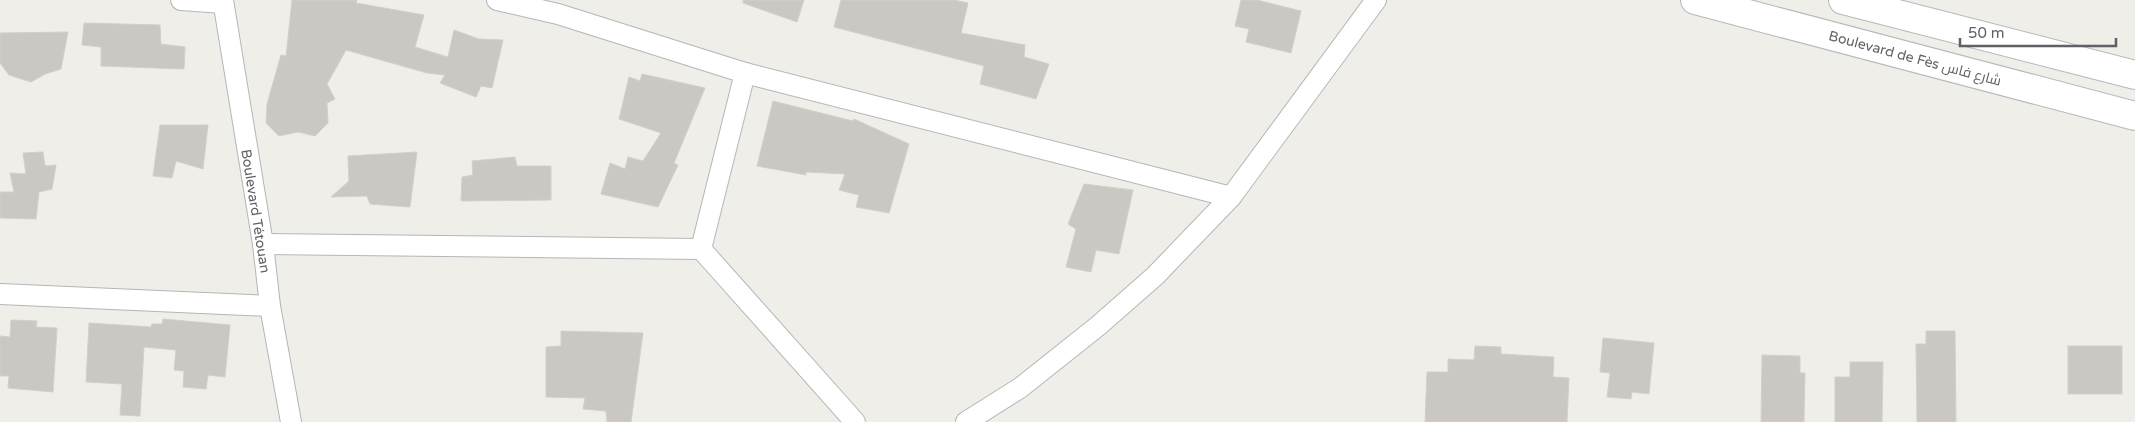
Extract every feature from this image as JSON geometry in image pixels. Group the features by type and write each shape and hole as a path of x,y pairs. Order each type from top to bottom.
{"main road":[{"name":"Boulevard de Fès شارع فاس","path":"1695,0 2135,116"},
{"path":"1843,0 2135,75"}],"street":[{"path":"181,0 223,1"},
{"path":"497,0 560,7 745,73 1232,197"},
{"path":"966,422 1020,388 1098,326 1155,276 1232,197 1376,0"},
{"name":"Boulevard Tétouan","path":"223,1 263,244 270,306 291,422"},
{"path":"701,249 745,73"},
{"path":"263,244 701,249 855,422"},
{"path":"0,294 270,306"}],"building":[{"path":"292,0 357,0 356,3 424,15 415,47 448,57 454,30 479,39 503,40 492,88 481,86 476,97 440,83 445,75 427,73 346,50 327,84 335,99 327,103 328,123 315,136 298,132 279,136 266,123 267,104 281,55 286,56"},
{"path":"743,0 804,0 797,22 743,3"},
{"path":"841,0 954,0 968,3 961,33 1025,45 1024,57 1049,64 1036,99 980,84 984,66 834,27"},
{"path":"1241,0 1257,0 1301,11 1291,53 1246,42 1249,29 1235,26"},
{"path":"84,23 160,25 161,44 185,47 184,69 101,66 101,47 82,45"},
{"path":"68,32 61,69 45,74 31,82 9,75 0,63 0,33"},
{"path":"642,74 705,88 674,163 678,165 658,207 601,194 610,163 625,169 628,157 643,161 661,133 619,119 629,77 640,81"},
{"path":"773,101 853,121 854,119 909,144 889,213 856,207 859,195 839,190 845,174 806,172 806,175 757,166"},
{"path":"160,125 208,125 203,169 176,161 172,178 153,176"},
{"path":"43,152 45,166 56,165 52,189 39,192 36,219 0,218 0,192 14,192 10,173 26,174 23,153"},
{"path":"417,152 410,207 370,204 367,196 331,197 349,181 348,156"},
{"path":"515,157 517,166 551,166 551,200 461,201 462,177 473,175 472,161"},
{"path":"1084,184 1133,190 1119,254 1096,250 1091,272 1066,267 1076,229 1068,224"},
{"path":"163,319 230,325 225,377 208,375 206,389 183,387 184,371 174,370 176,350 144,347 140,416 120,415 122,384 86,382 89,323 151,327 152,324 162,324"},
{"path":"11,320 37,321 36,327 57,328 53,392 8,388 9,376 0,376 0,336 10,337"},
{"path":"561,331 643,333 631,422 607,422 606,411 583,409 585,398 546,397 546,347 561,346"},
{"path":"1926,331 1955,331 1956,422 1917,422 1916,344 1926,344"},
{"path":"1603,338 1654,343 1649,394 1632,392 1631,399 1607,397 1610,373 1600,372"},
{"path":"1475,346 1501,347 1501,354 1554,357 1553,377 1569,378 1567,422 1425,422 1427,372 1448,372 1448,359 1474,360"},
{"path":"2068,346 2122,346 2122,394 2068,394"},
{"path":"1762,355 1800,356 1800,373 1805,373 1804,422 1761,422"},
{"path":"1850,362 1883,362 1882,422 1835,422 1835,377 1850,377"}]}
